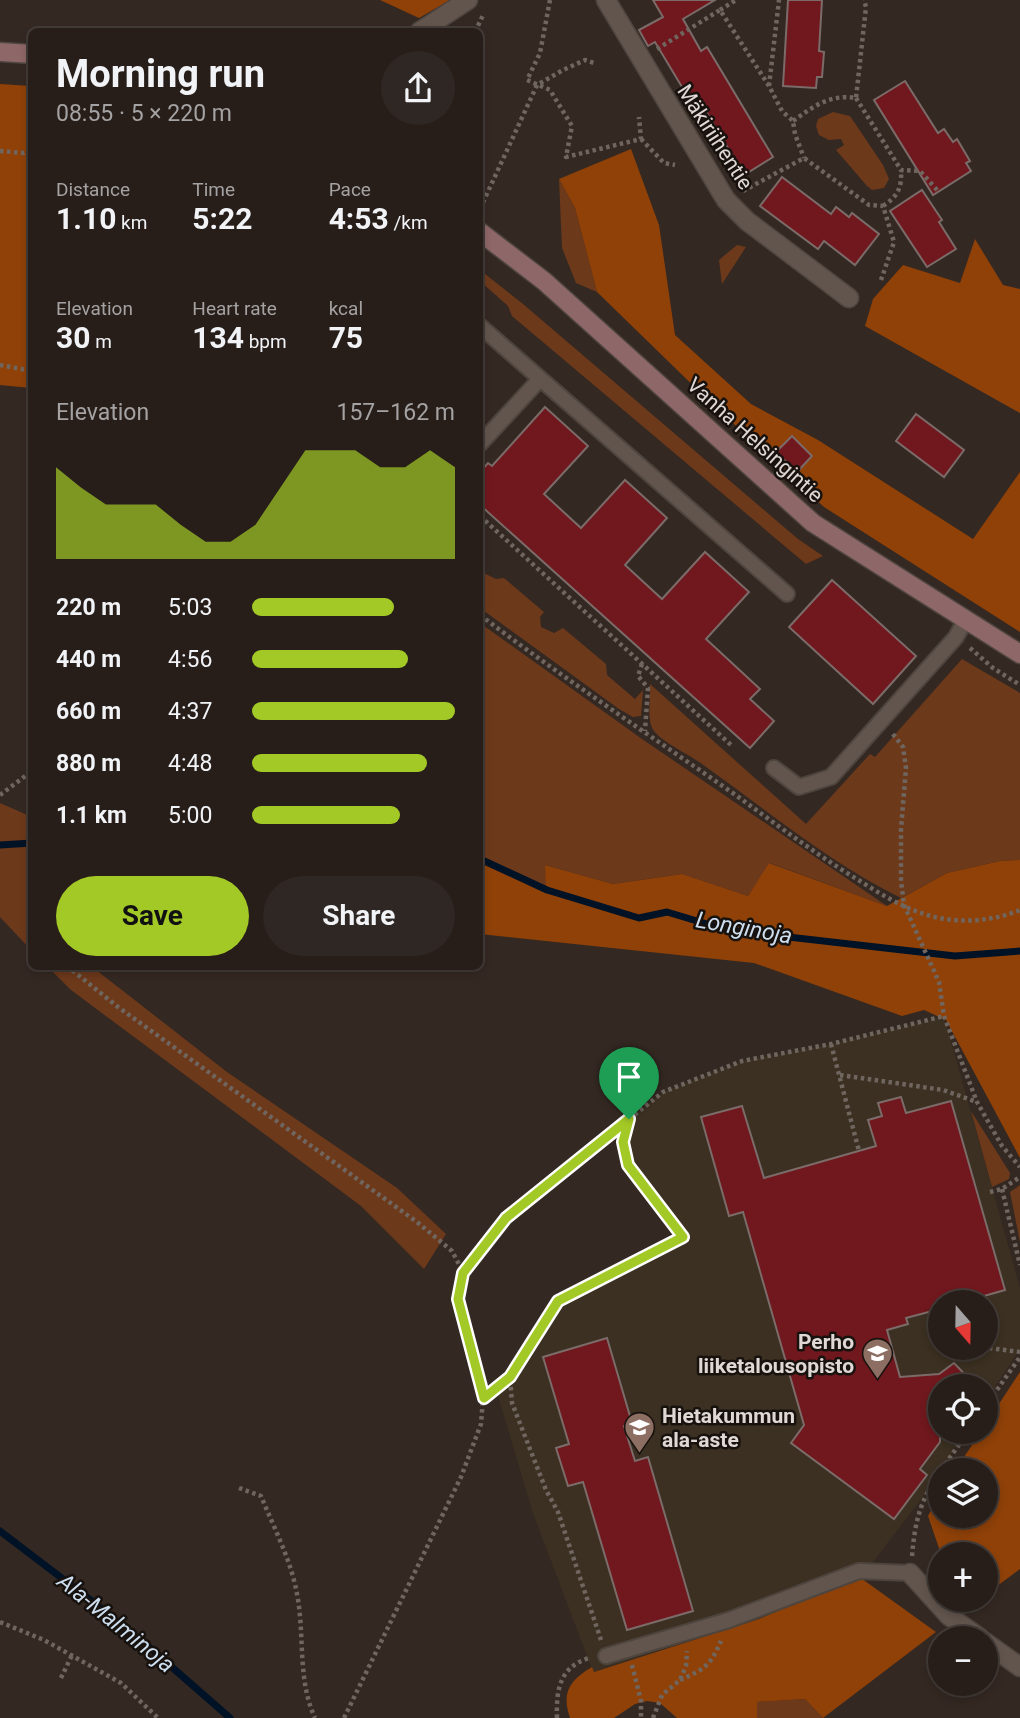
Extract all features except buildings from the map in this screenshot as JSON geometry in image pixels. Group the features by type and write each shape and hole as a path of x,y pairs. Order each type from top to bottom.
{"main road":[{"path":"0,52 28,54"},
{"name":"Vanha Helsingintie","path":"483,234 544,281 813,523 960,629 1020,654"}],"street":[{"path":"425,28 468,0"},
{"name":"Mäkiriihentie","path":"606,0 726,200 747,221 849,298"},
{"path":"910,1573 949,1616 963,1626"},
{"path":"998,1651 1020,1667"}],"lane":[{"path":"483,329 787,594"},
{"path":"483,441 540,379"},
{"path":"774,768 799,788 831,777 960,629"},
{"path":"606,1656 729,1620 859,1571 910,1573"}],"path":[{"path":"550,0 540,53 527,80 550,90 572,126 566,157 641,139"},
{"path":"640,59 736,0"},
{"path":"769,86 779,0"},
{"path":"720,10 782,111 793,121 804,158 869,205 883,206 897,197 901,170 856,98 866,7 864,0"},
{"path":"483,202 537,85 585,60 594,63"},
{"path":"793,121 821,101 843,96 856,98"},
{"path":"639,117 641,139 664,163 675,165"},
{"path":"0,151 28,151"},
{"path":"726,200 804,158"},
{"path":"901,170 920,171 938,191"},
{"path":"880,283 894,242 883,206"},
{"path":"0,365 28,370"},
{"path":"483,519 731,745"},
{"path":"483,617 555,673 645,731 836,867 891,900 932,917 968,920 997,919 1020,910"},
{"path":"960,629 993,668 1020,685"},
{"path":"642,664 638,676 648,688 645,731"},
{"path":"881,720 903,747 906,768 901,829 904,905 939,982 944,1016 977,1102 1002,1146 1020,1167"},
{"path":"0,794 28,774"},
{"path":"72,970 118,1007 417,1222 452,1251 463,1273"},
{"path":"344,1718 461,1478 481,1424 484,1398 458,1299 463,1273 506,1218 663,1092 742,1061 831,1044 944,1016"},
{"path":"831,1044 859,1151"},
{"path":"840,1075 943,1090 977,1102"},
{"path":"484,1398 510,1377 558,1301 683,1237 628,1165 623,1142 629,1119"},
{"path":"990,1192 1002,1189 1020,1177"},
{"path":"1002,1189 1020,1265"},
{"path":"998,1350 1020,1354 998,1387"},
{"path":"510,1377 513,1403 546,1490 558,1512 606,1656 586,1658 567,1669 561,1681 557,1718"},
{"path":"239,1488 261,1496 286,1556 297,1594 305,1686 309,1706 315,1718"},
{"path":"910,1573 915,1523 928,1490"},
{"path":"653,1718 662,1695 680,1680 704,1670 712,1662 729,1620"},
{"path":"0,1622 44,1640 121,1683 158,1718"},
{"path":"680,1680 695,1630"},
{"path":"625,1652 638,1689 641,1718"},
{"path":"61,1678 72,1655"}],"shaded area":[{"path":"380,0 450,0 419,18"},
{"path":"0,84 28,86 28,388 0,385"},
{"path":"833,112 850,116 883,165 889,179 884,188 872,190 867,186 836,150 844,145 841,139 829,140 819,135 816,126 818,119"},
{"path":"631,149 659,225 675,335 751,404 818,440 973,539 1020,472 1020,632 824,507 597,292 575,208 559,179"},
{"path":"559,179 575,208 597,292 576,283 562,248"},
{"path":"975,239 1003,285 1020,289 1020,413 865,326 873,299 903,265 960,283"},
{"path":"737,245 746,247 722,284 719,260"},
{"path":"483,272 798,539 823,556 806,564 512,316 508,306 483,284"},
{"path":"483,570 496,579 504,578 544,612 540,617 541,627 554,633 563,628 606,664 607,675 635,699 643,690 641,716 633,717 483,610"},
{"path":"483,625 642,739 887,906 770,863 748,896 682,874 613,884 545,865 547,890 483,860"},
{"path":"962,659 1020,693 1020,860 1000,861 947,873 901,898 849,869 702,764 663,740 654,731 650,721 650,684 806,824 870,754 875,757"},
{"path":"0,803 28,814 28,947 0,917"},
{"path":"483,860 546,890 545,865 613,884 682,874 748,896 769,863 887,906 947,873 1000,861 1020,860 1020,1158 946,1020 924,1010 902,1016 754,963 483,934"},
{"path":"51,970 96,970 227,1072 397,1188 446,1234 424,1269 361,1206 71,990"},
{"path":"944,1016 1020,1288 1020,1349 998,1382 998,1374 928,1374 928,1444 958,1444 949,1458 928,1458 928,1489 867,1570 759,1619 593,1672 533,1513 496,1389 510,1377 558,1301 683,1237 628,1165 623,1142 629,1119 663,1092 742,1061 831,1044"},
{"path":"971,1111 1010,1173 1009,1179 992,1187"},
{"path":"1020,1185 1020,1242 1010,1192"},
{"path":"1020,1372 1020,1569 998,1585 998,1542 937,1542 932,1528 998,1528 998,1458 963,1458 973,1444 998,1444 998,1405"},
{"path":"858,1576 928,1626 928,1638 823,1718 805,1699 757,1702 757,1718 677,1718 660,1703 647,1701 635,1704 614,1718 570,1718 567,1709 569,1688 592,1667 594,1672 759,1619"},
{"path":"805,1699 823,1718 757,1718 756,1702"}],"waterway":[{"name":"Longinoja","path":"0,845 28,843"},
{"name":"Longinoja","path":"483,860 547,890 639,918 667,912 727,930 955,956 1020,951"},
{"name":"Ala-Malminoja","path":"0,1531 105,1611 110,1619 142,1641 230,1718"}],"place":[{"name":"Perho liiketalousopisto","path":"877,1381"},
{"name":"Hietakummun ala-aste","path":"639,1455"}],"route":[{"path":"629,1119 623,1142 628,1165 683,1237 558,1301 510,1377 484,1398 458,1299 463,1273 506,1218 629,1119"}]}
